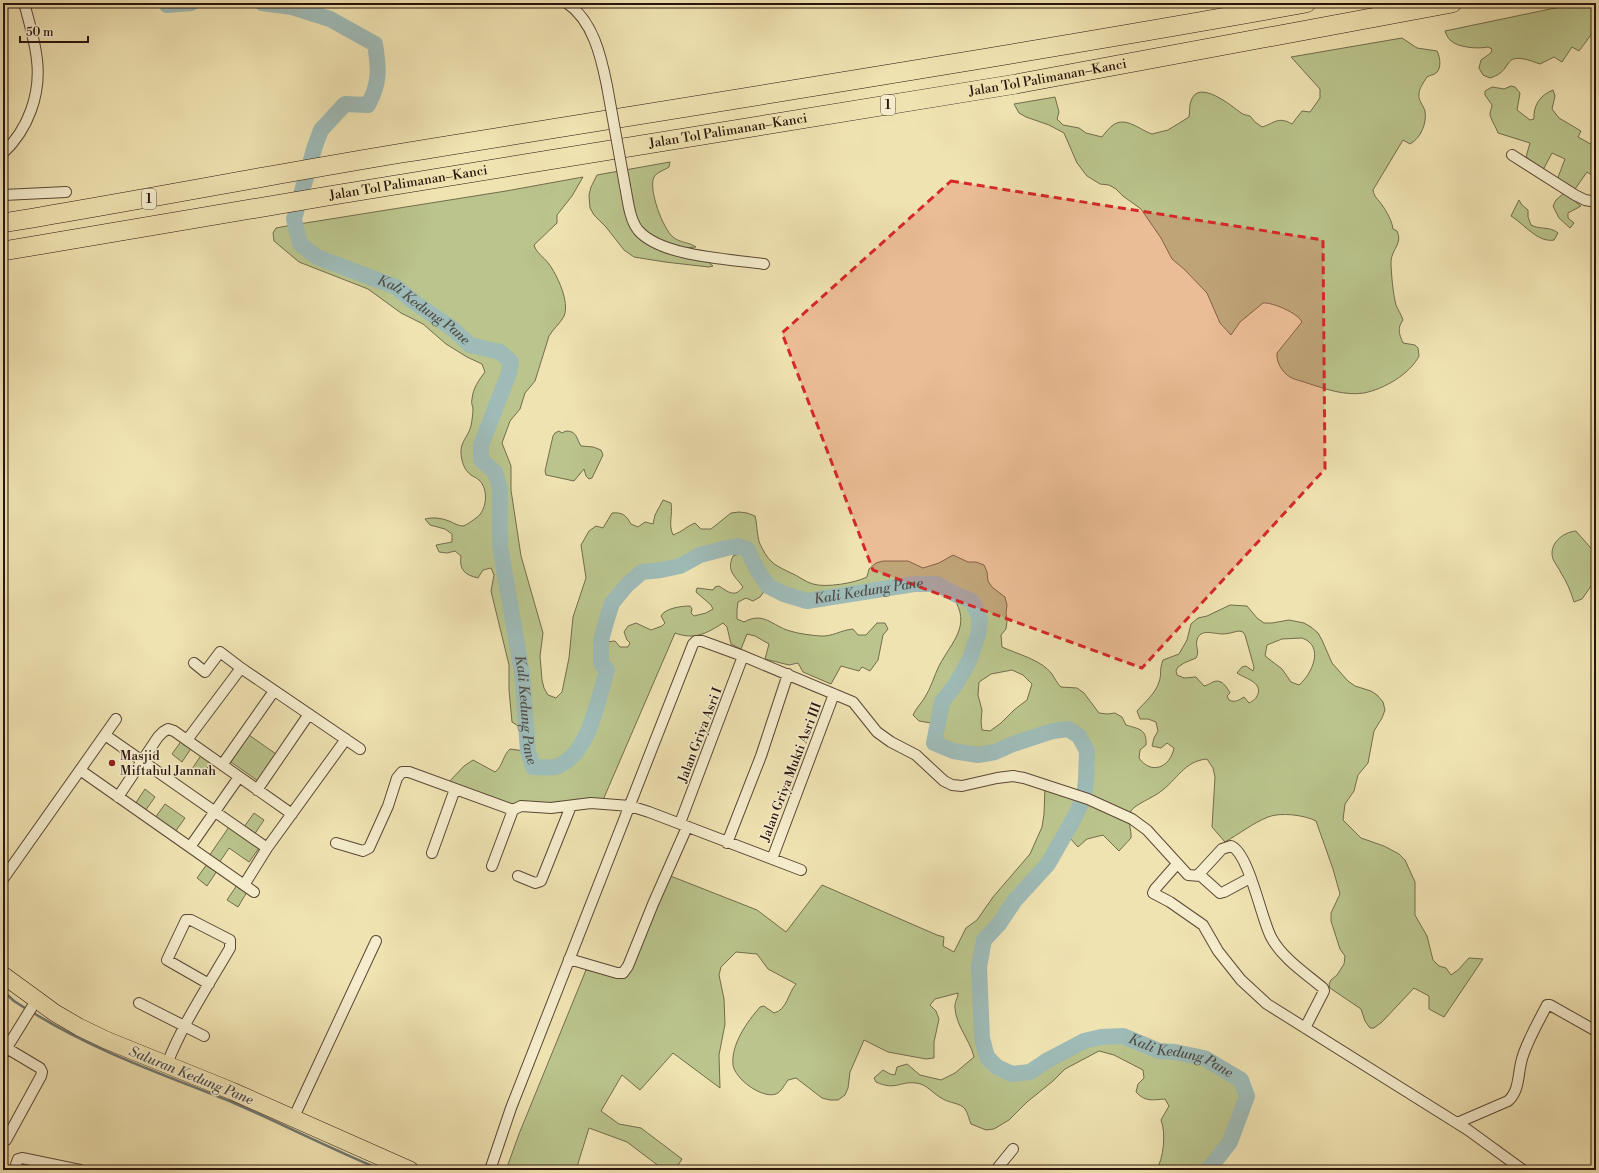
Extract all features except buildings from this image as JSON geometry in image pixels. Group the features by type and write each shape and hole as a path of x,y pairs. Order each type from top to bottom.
{"highway":[{"name":"1","path":"3,223 121,204 412,152 1010,55 1306,3"},
{"name":"Jalan Tol Palimanan–Kanci","path":"3,251 321,197 1016,84 1452,3"}],"main road":[{"path":"3,975 35,1002 79,1027 106,1040 232,1091 293,1120 410,1170"}],"street":[{"path":"3,153 13,144 24,127 32,108 37,76 37,60 24,3"},
{"path":"567,3 583,19 596,44 603,64 630,211 637,229 654,242 668,248 690,254 764,264"},
{"path":"1512,155 1575,195 1585,200 1596,202"},
{"path":"3,195 66,192"},
{"path":"490,1170 511,1108 569,959 693,644 696,641 702,641 743,656 853,702 877,732 891,742 916,755 944,781 952,785 967,786 997,778 1014,776 1069,792 1132,819 1146,830 1188,875 1198,875 1204,878 1221,894 1250,878"},
{"path":"194,663 205,672 220,652 274,691 360,749"},
{"name":"Jalan Griya Asri I","path":"569,959 617,973 623,973 628,966 683,825 743,656"},
{"path":"187,740 241,668"},
{"path":"727,842 760,756 788,674"},
{"path":"222,765 274,691"},
{"name":"Jalan Griya Mukti Asri III","path":"772,859 834,694"},
{"path":"257,790 309,714"},
{"path":"3,879 116,719"},
{"path":"118,796 142,760 163,732 168,729 174,731 292,814"},
{"path":"105,735 267,848"},
{"path":"244,885 267,848 346,739"},
{"path":"80,770 254,892"},
{"path":"336,843 363,851 369,848 390,801 397,778 402,772 416,774 513,810 526,806 551,808 591,803 630,806 801,870"},
{"path":"190,847 239,777"},
{"path":"432,854 456,790"},
{"path":"518,876 535,883 541,881 571,806"},
{"path":"492,866 513,810"},
{"path":"1198,875 1222,850 1231,846 1235,848 1240,855 1273,941 1280,950 1323,988 1324,991 1305,1028"},
{"path":"1177,864 1155,888 1153,893 1170,902 1201,923 1218,951 1246,985 1267,1004 1457,1123 1512,1167 1523,1170"},
{"path":"166,1064 184,1026 209,984 230,948 230,940 191,920 186,920 167,960 209,984"},
{"path":"293,1120 376,941"},
{"path":"3,1141 6,1140 42,1072 40,1068 4,1049 35,1002"},
{"path":"139,1003 204,1036"},
{"path":"1457,1123 1512,1098 1517,1083 1521,1060 1547,1005 1550,1005 1596,1030"},
{"path":"996,1170 1013,1149"},
{"path":"14,1170 18,1159 22,1158 59,1168 80,1170"}],"highlighted area":[{"path":"951,181 1323,240 1325,469 1142,668 873,570 782,333"}],"green space":[{"path":"1579,3 1596,3 1596,28 1579,51 1572,47 1562,62 1554,57 1540,64 1518,58 1513,59 1503,70 1490,78 1483,75 1479,68 1481,60 1491,53 1492,49 1488,47 1474,48 1458,45 1450,40 1445,31"},
{"path":"1402,38 1417,48 1437,51 1440,59 1440,65 1436,73 1427,77 1420,90 1419,98 1425,111 1425,120 1420,134 1410,144 1403,140 1373,190 1375,196 1389,217 1393,229 1397,231 1399,235 1398,243 1391,261 1392,283 1396,305 1403,320 1399,328 1403,343 1415,345 1418,348 1419,356 1415,363 1396,380 1380,388 1364,393 1349,394 1328,390 1294,379 1284,372 1280,366 1277,353 1302,322 1295,315 1284,309 1272,304 1263,303 1240,322 1231,335 1220,323 1207,293 1172,259 1161,238 1141,209 1116,189 1109,185 1100,184 1087,176 1077,163 1064,133 1049,125 1019,113 1014,104 1055,97 1059,112 1057,119 1063,125 1079,128 1086,133 1102,137 1113,125 1123,122 1152,134 1168,130 1189,117 1191,101 1195,95 1200,92 1208,93 1223,100 1244,115 1250,116 1262,127 1280,120 1292,124 1302,111 1310,112 1320,98 1320,89 1291,57"},
{"path":"1511,86 1515,87 1520,93 1517,110 1530,120 1534,119 1536,105 1541,98 1553,90 1555,96 1552,109 1559,118 1581,131 1578,137 1596,147 1596,178 1587,172 1573,192 1557,180 1565,159 1552,153 1543,170 1526,157 1530,143 1498,133 1490,116 1492,105 1485,95 1485,91 1492,87 1504,89"},
{"path":"670,162 669,167 659,172 654,177 653,190 655,199 661,218 669,233 673,237 696,247 659,250 675,255 707,261 713,266 709,267 665,262 634,257 624,250 606,227 594,215 590,208 589,195 597,175"},
{"path":"583,177 572,196 557,215 557,223 534,245 538,253 549,264 556,275 564,296 565,310 564,316 549,336 535,381 525,393 520,409 510,421 502,443 511,466 511,490 521,556 543,633 540,656 542,680 548,695 556,698 562,692 569,658 573,617 586,578 581,545 589,531 596,526 603,528 612,513 623,515 631,524 638,527 645,522 653,524 655,515 663,500 671,503 671,527 673,535 695,523 701,529 711,529 731,513 747,513 755,516 759,540 768,558 778,566 813,584 833,585 862,579 867,577 869,569 876,563 883,561 908,561 923,568 939,563 953,555 968,562 976,562 984,565 987,572 988,581 992,587 1005,597 1007,605 1006,629 1001,635 1002,647 1036,661 1048,669 1061,687 1077,688 1084,693 1099,713 1115,713 1122,717 1126,725 1141,730 1145,736 1146,745 1140,750 1139,758 1144,763 1154,768 1160,767 1169,760 1174,748 1167,743 1161,748 1152,746 1158,731 1156,722 1148,719 1140,719 1137,711 1153,694 1160,679 1163,660 1179,654 1187,640 1191,624 1198,618 1207,616 1230,605 1247,606 1257,618 1264,623 1289,620 1304,623 1318,633 1332,663 1348,681 1355,686 1371,691 1377,695 1383,702 1385,710 1374,731 1368,763 1358,775 1354,791 1345,804 1343,820 1361,838 1384,846 1399,854 1405,860 1415,882 1415,915 1427,936 1433,960 1439,966 1446,968 1451,975 1469,958 1483,959 1444,1017 1429,1009 1429,996 1414,988 1382,1022 1374,1028 1370,1028 1365,1021 1361,1009 1330,988 1329,984 1344,964 1345,956 1340,949 1331,921 1331,913 1340,894 1316,821 1306,817 1292,815 1273,815 1257,822 1225,842 1212,827 1215,777 1213,768 1207,759 1192,763 1160,792 1131,811 1129,821 1131,838 1119,851 1103,835 1087,839 1078,847 1069,837 1087,799 1090,779 1090,750 1082,733 1068,725 1052,727 994,749 978,751 954,747 938,741 945,704 972,662 982,636 984,618 975,598 956,591 937,580 914,580 807,597 785,591 771,583 761,569 749,546 738,543 698,552 679,563 640,569 624,582 609,601 602,621 598,641 598,664 603,671 592,710 581,737 574,749 565,758 552,764 535,763 531,750 526,673 503,546 503,489 498,470 484,459 484,446 512,374 515,360 502,349 472,341 456,326 397,285 318,254 303,242 299,224 506,191","holes":["1239,631 1243,632 1245,635 1254,667 1253,671 1246,666 1242,667 1237,673 1255,683 1259,690 1253,701 1249,703 1244,697 1235,701 1229,700 1227,696 1230,693 1229,691 1219,681 1204,686 1196,677 1184,678 1177,675 1176,671 1178,667 1196,658 1198,653 1197,640 1201,634 1208,632 1225,634","1302,638 1309,642 1315,653 1312,667 1299,685 1291,682 1282,669 1265,656 1267,645 1282,639","1012,670 1023,675 1032,684 1027,700 990,731 982,730 982,710 978,695 979,682 991,674"]},
{"path":"1564,193 1581,206 1568,213 1568,218 1574,223 1570,228 1559,218 1553,206 1556,200"},
{"path":"1519,200 1528,210 1528,217 1531,225 1558,233 1554,240 1542,239 1511,216"},
{"path":"292,225 297,246 315,260 394,290 412,305 451,331 468,348 499,355 508,363 506,372 478,445 477,462 492,474 497,490 497,547 519,674 523,729 512,722 509,690 509,665 491,591 494,575 491,568 483,570 478,578 466,573 461,565 461,556 455,551 447,553 439,552 436,545 452,542 452,534 445,529 430,525 425,519 440,519 463,526 480,515 483,510 485,500 484,489 478,479 471,475 465,468 461,454 463,443 471,426 474,391 485,372 482,364 446,344 423,324 401,313 368,289 299,262 274,241 273,233 276,228"},
{"path":"559,431 562,433 566,431 572,432 576,436 581,446 593,447 601,450 603,455 592,478 589,479 586,476 584,469 574,481 546,475 545,471 553,436"},
{"path":"1576,531 1596,554 1596,579 1582,599 1574,602 1567,583 1553,559 1552,554 1555,544 1562,536"},
{"path":"744,552 755,573 766,589 760,597 753,601 746,598 738,602 737,619 744,622 757,618 768,620 790,631 820,636 853,629 858,635 866,635 877,623 885,623 888,629 883,635 878,660 870,671 862,667 859,671 841,666 831,684 803,672 798,663 789,665 765,659 769,644 755,636 747,634 741,649 731,644 727,627 723,623 700,635 688,636 675,633 603,800 521,804 497,803 448,783 464,766 473,760 495,772 500,767 510,749 525,751 531,770 552,771 567,764 578,755 586,742 598,712 611,669 604,662 605,642 615,641 620,647 628,647 630,643 624,632 628,626 636,623 651,630 662,626 665,623 661,616 663,613 674,608 690,606 692,609 691,613 694,616 706,613 713,609 711,605 696,592 697,588 713,590 715,587 719,586 731,593 740,590 743,587 732,573 730,566 733,556"},
{"path":"953,597 970,604 977,619 975,635 966,659 953,682 939,701 933,727 931,723 919,721 913,715 931,686 939,666 958,633 961,616"},
{"path":"249,735 276,754 258,781 231,762"},
{"path":"182,740 192,747 182,762 172,754"},
{"path":"202,754 212,761 202,776 192,769"},
{"path":"1045,787 1080,797 1070,819 1045,862 1012,898 981,939 976,967 979,1039 984,1059 995,1070 1012,1078 1031,1076 1050,1063 1085,1044 1101,1040 1123,1039 1158,1055 1174,1055 1203,1062 1238,1082 1244,1096 1227,1140 1204,1170 1156,1170 1161,1159 1164,1138 1161,1120 1169,1106 1165,1099 1149,1100 1139,1095 1136,1092 1138,1084 1144,1078 1143,1070 1114,1055 1099,1051 1065,1069 1009,1120 994,1129 986,1130 971,1124 967,1112 963,1107 939,1097 923,1085 916,1083 905,1083 888,1086 876,1082 874,1078 883,1070 895,1075 897,1067 907,1064 920,1075 941,1080 955,1073 974,1057 956,1015 955,1006 958,993 935,999 930,1005 936,1011 939,1019 934,1042 934,1058 926,1059 888,1052 864,1040 850,1072 848,1088 845,1095 838,1100 822,1098 796,1078 788,1080 776,1094 770,1095 757,1091 744,1082 733,1065 733,1057 737,1041 745,1026 760,1007 764,1006 774,1013 778,1011 785,1005 796,984 768,969 757,954 736,952 721,967 719,975 724,999 725,1024 719,1055 720,1088 673,1053 640,1090 622,1075 601,1111 619,1124 641,1128 682,1159 675,1170 664,1170 627,1142 589,1128 576,1170 506,1170 519,1134 586,970 627,977 668,875 757,910 786,932 822,885 944,937 943,946 954,952 966,928 977,920 993,897 1030,854 1042,827"},
{"path":"145,789 155,797 145,811 135,804"},
{"path":"165,804 185,818 175,832 155,818"},
{"path":"254,813 264,820 254,835 244,827"},
{"path":"229,827 259,848 249,862 229,848 219,863 209,856"},
{"path":"207,864 217,871 207,886 197,878"},
{"path":"237,885 247,892 238,907 227,900"}],"waterway":[{"name":"Kali Kedung Pane","path":"166,3 167,5 191,3"},
{"name":"Kali Kedung Pane","path":"262,3 292,7 330,19 375,44 378,76 375,90 368,105 345,104 321,130 294,219 300,244 317,257 396,287 414,302 453,329 470,345 500,352 511,362 509,373 481,445 481,460 495,472 500,489 500,546 522,673 528,751 533,767 555,767 567,761 576,752 584,740 596,711 607,670 601,663 601,641 612,603 627,585 642,572 680,566 700,555 737,546 747,549 758,571 768,586 784,594 807,601 914,584 937,584 972,601 980,619 978,635 969,661 956,684 942,702 934,743 953,751 978,755 995,752 1013,744 1053,731 1068,729 1079,736 1087,751 1084,798 1073,820 1048,864 1015,900 999,924 984,940 979,967 982,1038 987,1057 997,1067 1012,1074 1030,1072 1048,1060 1084,1041 1101,1037 1123,1036 1159,1051 1175,1052 1204,1058 1241,1080 1247,1096 1230,1142 1208,1170"},
{"name":"Saluran Kedung Pane","path":"3,991 14,1001 28,1010"},
{"name":"Saluran Kedung Pane","path":"32,1012 106,1051 234,1103 377,1168"}],"place":[{"name":"Masjid Miftahul Jannah","path":"112,763"}]}
